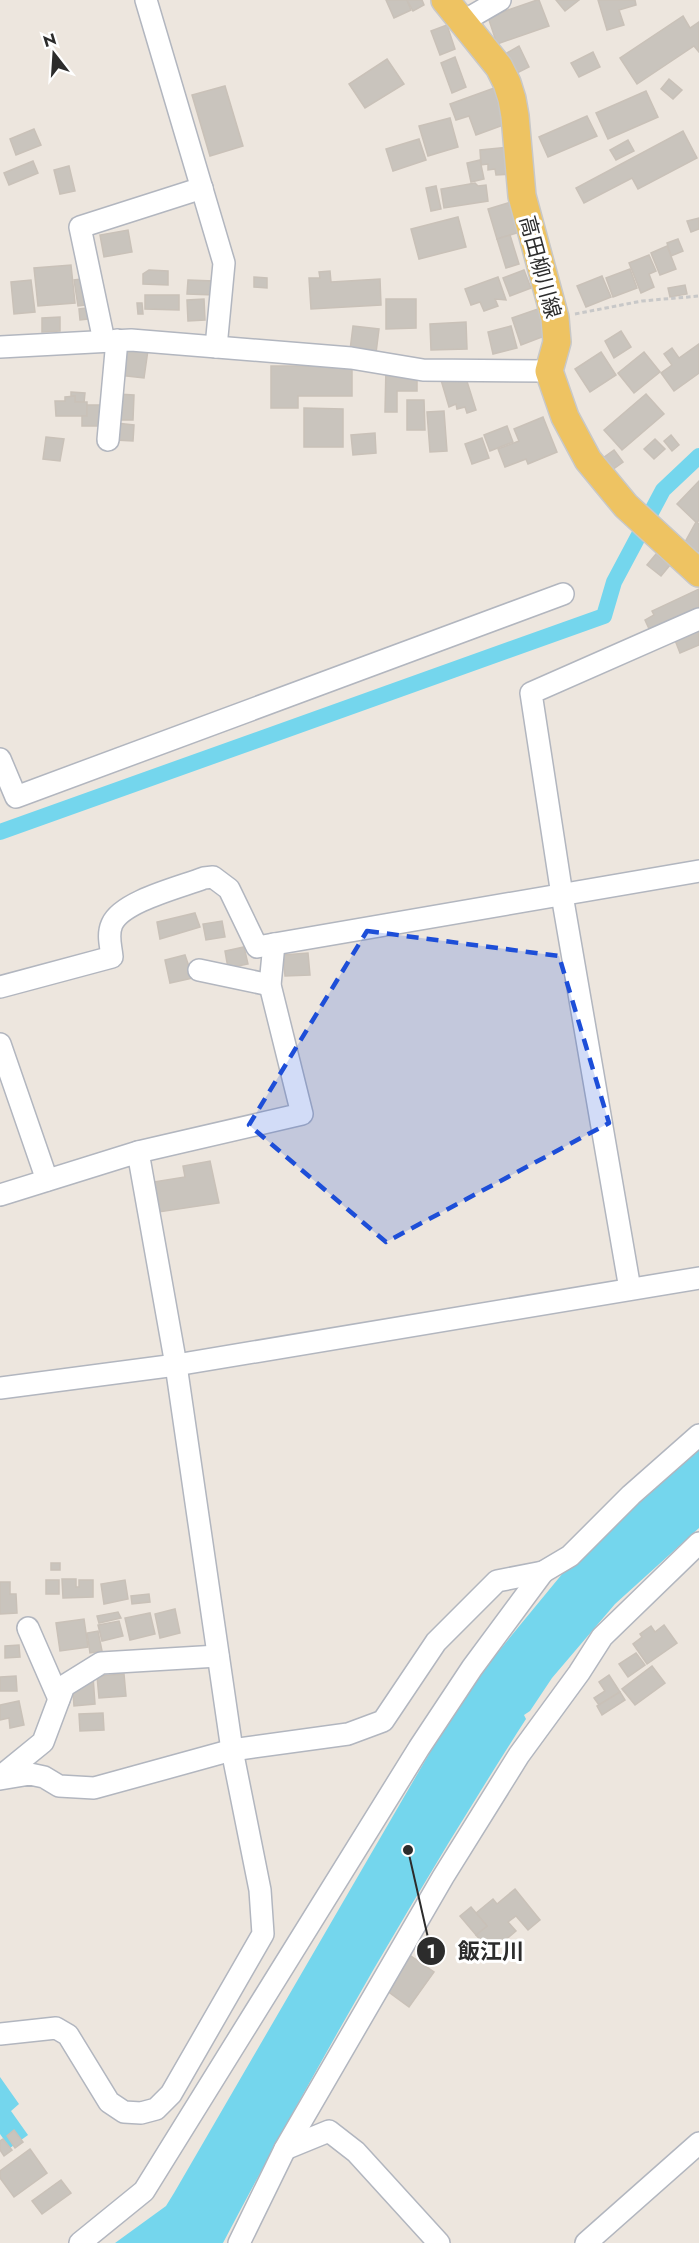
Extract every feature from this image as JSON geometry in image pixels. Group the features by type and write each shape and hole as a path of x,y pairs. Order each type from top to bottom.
{"main road":[{"name":"高田柳川線","path":"445,0 499,67 510,91 516,116 522,196 555,318 556,342 549,371"},
{"path":"549,371 565,417 588,460 626,506 699,573"}],"street":[{"path":"146,0 224,263 216,347"},
{"path":"462,22 500,0"},
{"path":"108,440 110,341 80,227 202,188"},
{"path":"0,347 131,340 351,358 423,370 549,371"},
{"path":"0,759 16,797 563,594"},
{"path":"630,1289 562,895 531,693 699,620"},
{"path":"0,987 112,957 109,935 112,923 121,913 133,905 204,878 213,877 229,889 257,947 699,871"},
{"path":"0,1194 138,1152 302,1114 270,985 274,944"},
{"path":"199,970 270,985"},
{"path":"0,1044 47,1180"},
{"path":"0,2034 56,2028 68,2035 109,2102 124,2112 141,2114 156,2109 171,2094 263,1934 260,1890 232,1750 176,1365 138,1152"},
{"path":"0,1388 176,1365 699,1278"},
{"path":"0,1778 30,1774 44,1777 59,1786 94,1788 232,1750 348,1734 383,1721 436,1642 497,1581 543,1572 570,1556 631,1495 699,1434"},
{"path":"239,2243 285,2149 443,1877 519,1755 579,1673 602,1637 699,1543"},
{"path":"80,2243 144,2191 418,1748 472,1668 543,1572"},
{"path":"28,1628 59,1699"},
{"path":"0,1778 43,1742 64,1686 101,1663 218,1656"},
{"path":"285,2149 330,2131 356,2152 439,2243"},
{"path":"586,2243 699,2143"}],"path":[{"path":"555,318 642,301 699,296"}],"highlighted area":[{"path":"367,931 559,956 609,1123 386,1242 249,1125"}],"water":[{"path":"699,1448 699,1528 615,1604 552,1678 530,1711 524,1715 526,1719 446,1847 369,1978 223,2243 115,2243 166,2206 458,1704 475,1680 572,1562"},
{"path":"0,2077 19,2104 11,2111 28,2135 10,2148 0,2134"}],"building":[{"path":"386,0 407,0 411,10 394,18"},
{"path":"407,0 422,0 424,5 413,11"},
{"path":"539,0 549,26 497,44 488,17"},
{"path":"556,0 579,0 565,11"},
{"path":"598,0 635,0 636,5 619,10 624,25 607,30"},
{"path":"683,16 690,28 699,22 699,52 694,46 637,84 620,58"},
{"path":"447,25 455,49 440,55 431,31"},
{"path":"519,46 529,67 515,74 505,54"},
{"path":"593,52 600,67 579,77 571,63"},
{"path":"455,57 466,87 452,93 441,63"},
{"path":"387,59 404,84 365,108 349,84"},
{"path":"669,79 682,90 673,99 661,89"},
{"path":"225,86 243,146 210,156 192,95"},
{"path":"497,87 501,99 497,100 506,124 476,135 469,116 456,120 450,104"},
{"path":"646,91 658,117 608,139 596,113"},
{"path":"587,116 597,136 548,157 539,137"},
{"path":"450,118 458,147 428,156 419,126"},
{"path":"34,129 41,145 16,155 10,139"},
{"path":"683,131 697,158 638,189 632,178 584,203 576,188"},
{"path":"419,139 426,160 393,171 386,149"},
{"path":"628,140 634,151 616,160 610,150"},
{"path":"510,147 512,174 496,175 495,169 488,170 488,164 481,165 480,150"},
{"path":"480,160 484,179 471,182 467,163"},
{"path":"33,161 38,173 9,185 4,173"},
{"path":"69,166 75,191 60,194 54,170"},
{"path":"475,183 478,186 486,185 488,201 444,208 441,189"},
{"path":"436,186 441,209 431,211 426,188"},
{"path":"514,201 523,231 497,239 488,209"},
{"path":"458,217 466,247 419,259 411,229"},
{"path":"699,218 699,229 691,232 687,221"},
{"path":"128,230 132,252 104,257 100,235"},
{"path":"510,235 519,264 506,268 497,239"},
{"path":"678,239 683,251 671,256 667,243"},
{"path":"667,246 676,269 660,275 651,253"},
{"path":"649,255 656,271 649,274 654,287 641,293 629,263"},
{"path":"71,265 75,303 38,306 34,268"},
{"path":"630,269 637,288 613,297 606,278"},
{"path":"149,270 168,271 168,285 143,284 143,274"},
{"path":"524,270 531,288 510,296 503,278"},
{"path":"330,271 331,282 380,279 381,305 311,309 309,278 320,278 319,272"},
{"path":"602,276 611,297 586,307 577,286"},
{"path":"254,277 267,278 267,288 254,287"},
{"path":"498,277 506,300 495,299 498,306 484,311 480,302 471,305 465,289"},
{"path":"90,278 93,304 78,306 74,280"},
{"path":"31,280 35,312 14,314 11,282"},
{"path":"188,280 214,281 214,295 187,294"},
{"path":"685,285 687,294 670,297 668,288"},
{"path":"145,295 179,295 179,310 145,309"},
{"path":"204,299 205,320 188,321 187,300"},
{"path":"386,299 416,299 416,328 386,329"},
{"path":"137,303 142,303 143,314 138,314"},
{"path":"96,307 97,318 80,320 79,309"},
{"path":"538,309 547,335 521,345 512,318"},
{"path":"60,317 60,331 42,332 42,318"},
{"path":"466,322 467,349 431,350 430,324"},
{"path":"353,326 379,329 376,353 350,350"},
{"path":"511,326 517,348 493,354 488,332"},
{"path":"621,331 631,347 614,358 605,341"},
{"path":"699,344 699,373 674,391 661,373 672,365 664,354 672,348 679,358"},
{"path":"121,347 148,350 144,378 118,375"},
{"path":"601,352 616,375 590,392 575,369"},
{"path":"644,352 660,372 634,393 618,373"},
{"path":"271,366 352,366 352,396 298,396 298,408 271,408"},
{"path":"386,367 417,367 417,391 397,391 397,412 385,412"},
{"path":"464,372 476,410 467,413 465,407 457,409 456,404 449,407 441,380"},
{"path":"71,392 85,393 84,403 75,402 75,396 71,396"},
{"path":"117,394 134,395 133,420 116,420"},
{"path":"646,394 664,414 622,450 604,430"},
{"path":"75,396 75,402 87,402 87,416 56,416 55,401 65,401 65,397"},
{"path":"407,400 424,400 425,430 407,430"},
{"path":"87,405 103,405 103,426 82,426 82,416 87,416"},
{"path":"304,408 343,409 343,447 304,447"},
{"path":"444,411 447,451 430,452 427,412"},
{"path":"543,417 557,452 528,464 526,459 505,467 498,449 519,441 514,429"},
{"path":"116,423 134,425 133,441 115,440"},
{"path":"507,426 513,442 490,451 484,435"},
{"path":"375,433 376,453 353,455 351,435"},
{"path":"671,435 679,445 672,451 664,441"},
{"path":"46,437 64,439 60,461 43,459"},
{"path":"482,438 489,458 472,464 465,444"},
{"path":"655,439 665,449 654,459 644,449"},
{"path":"614,450 623,462 612,470 603,458"},
{"path":"699,481 699,520 697,523 677,504"},
{"path":"696,522 699,524 699,552 684,544"},
{"path":"656,554 670,565 661,576 647,565"},
{"path":"699,589 699,611 651,633 645,620 654,615 652,611"},
{"path":"699,625 699,645 680,653 673,635"},
{"path":"195,913 200,927 160,939 157,922"},
{"path":"222,921 225,937 206,940 203,924"},
{"path":"244,947 248,964 228,968 225,951"},
{"path":"308,953 310,975 285,976 283,955"},
{"path":"185,955 193,978 170,983 165,960"},
{"path":"210,1161 219,1203 152,1213 147,1183 185,1177 183,1166"},
{"path":"51,1563 60,1563 60,1570 51,1570"},
{"path":"62,1579 76,1579 76,1587 79,1587 79,1580 93,1580 93,1597 63,1598"},
{"path":"46,1580 59,1580 59,1594 46,1594"},
{"path":"125,1580 128,1599 104,1604 101,1584"},
{"path":"0,1582 10,1582 10,1594 16,1594 17,1613 0,1614"},
{"path":"149,1594 150,1602 132,1604 131,1596"},
{"path":"175,1609 180,1633 160,1638 155,1614"},
{"path":"118,1612 121,1618 99,1623 97,1616"},
{"path":"150,1613 155,1634 130,1640 125,1618"},
{"path":"84,1619 88,1647 60,1651 56,1623"},
{"path":"119,1621 123,1636 102,1641 98,1625"},
{"path":"664,1625 677,1643 647,1664 633,1644 642,1637 640,1634 651,1626 655,1632"},
{"path":"98,1631 102,1651 90,1653 87,1633"},
{"path":"19,1645 20,1657 5,1658 5,1646"},
{"path":"636,1653 645,1665 628,1677 619,1664"},
{"path":"652,1666 665,1683 635,1705 622,1689"},
{"path":"124,1674 126,1696 99,1698 97,1676"},
{"path":"609,1675 620,1692 599,1705 594,1698 605,1691 599,1682"},
{"path":"16,1676 17,1691 0,1691 0,1677"},
{"path":"93,1676 95,1704 74,1706 72,1678"},
{"path":"620,1692 625,1700 602,1715 597,1706"},
{"path":"19,1701 24,1725 10,1728 9,1718 0,1720 0,1705"},
{"path":"103,1713 104,1730 80,1731 79,1714"},
{"path":"515,1889 540,1920 528,1930 516,1916 508,1922 516,1931 491,1952 476,1935 487,1926 476,1913 493,1899 497,1904"},
{"path":"471,1907 487,1926 476,1935 460,1916"},
{"path":"411,1956 434,1972 409,2007 386,1990"},
{"path":"14,2130 23,2142 15,2148 7,2136"},
{"path":"3,2139 12,2150 4,2156 0,2150 0,2141"},
{"path":"30,2149 47,2173 14,2197 0,2178 0,2171"},
{"path":"61,2180 71,2193 42,2214 32,2201"}],"waterway":[{"path":"0,832 604,616 614,582 663,490 699,456"}],"place":[{"name":"飯江川","path":"408,1850"}]}
